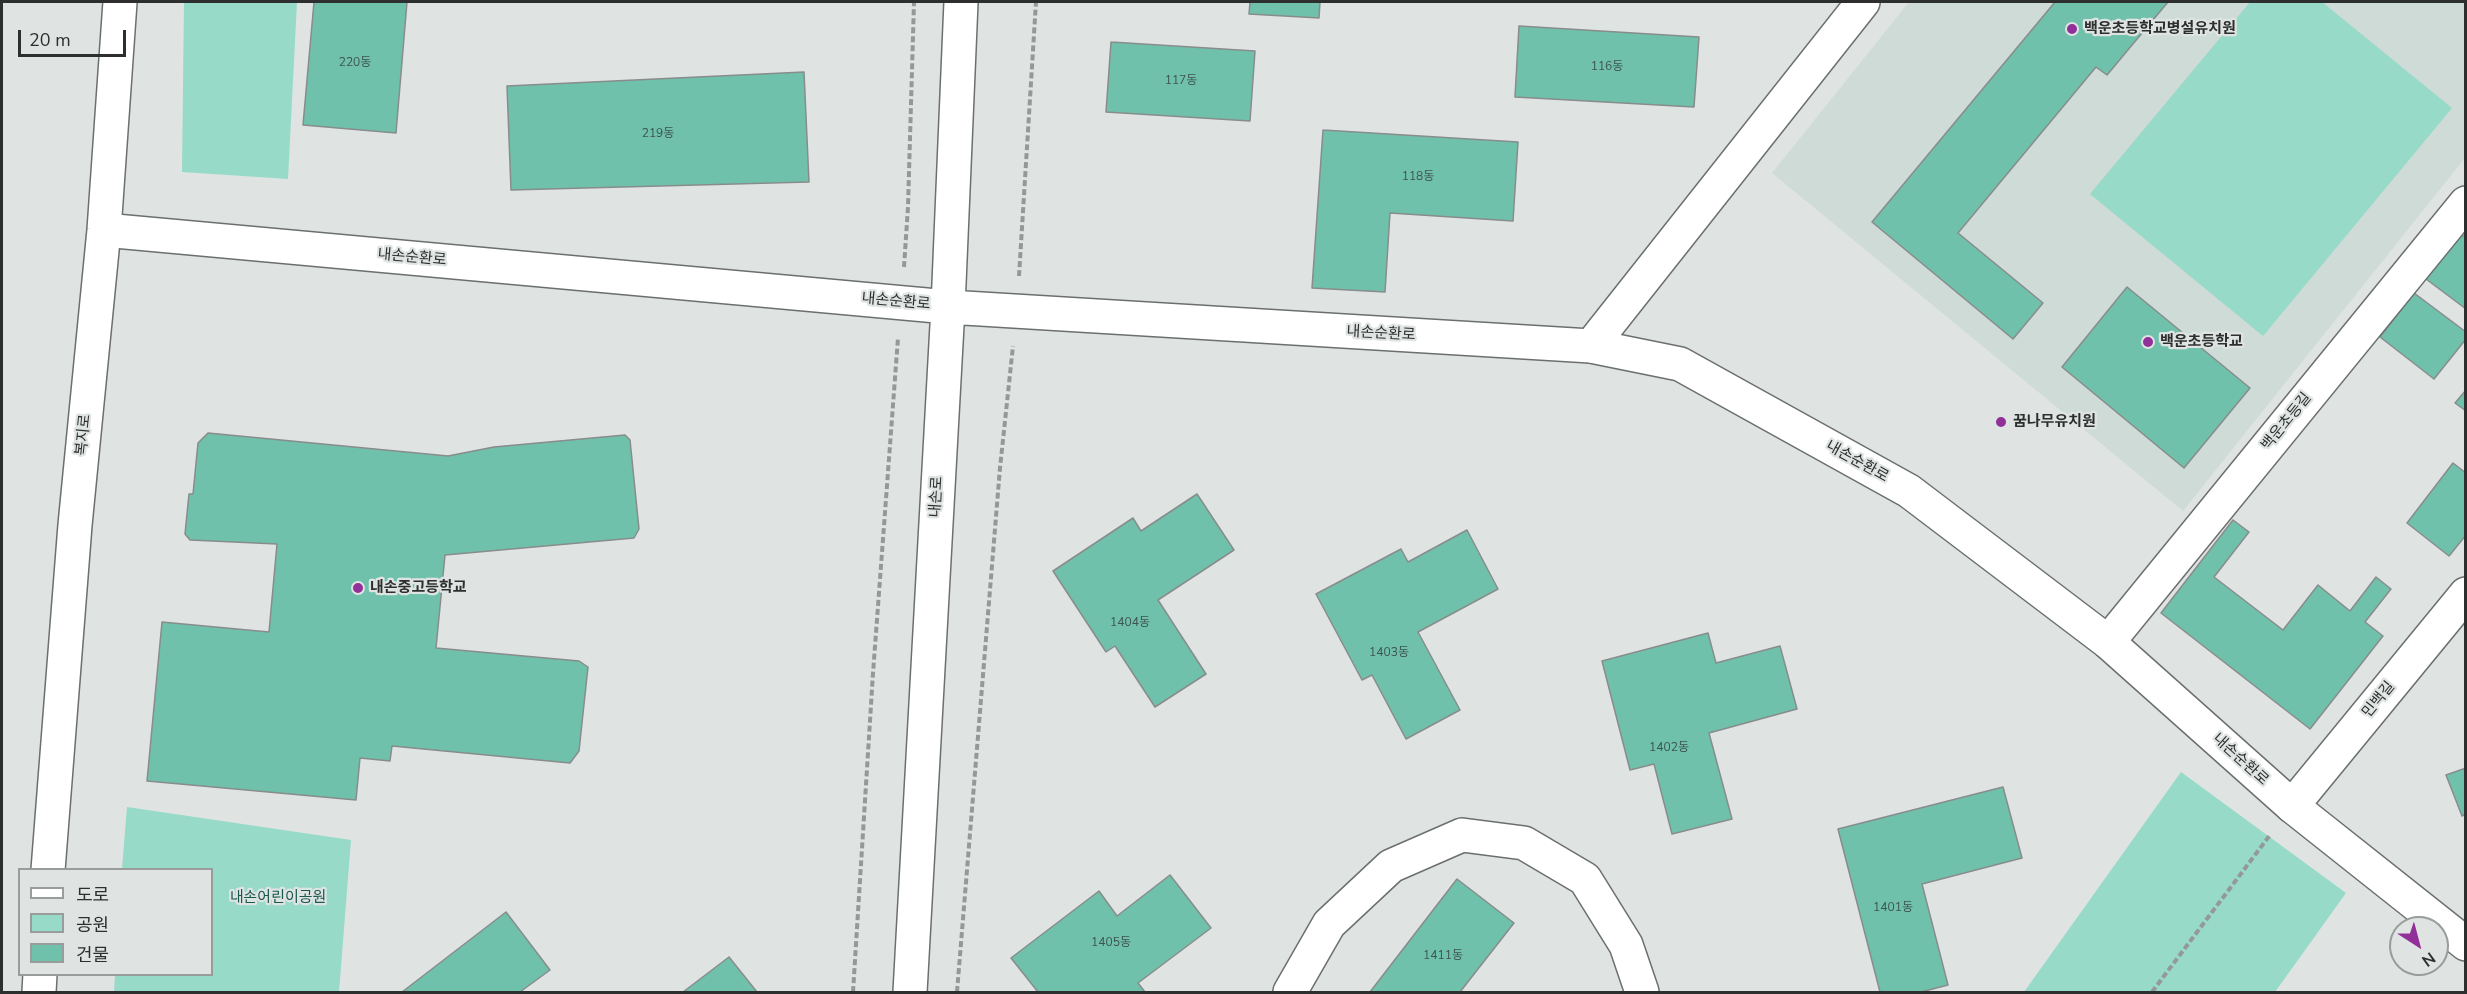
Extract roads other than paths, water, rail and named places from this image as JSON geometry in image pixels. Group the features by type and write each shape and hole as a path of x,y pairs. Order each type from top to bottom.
{"street":[{"name":"복지로","path":"48,868 75,525 104,230 120,2"},
{"name":"내손로","path":"910,993 948,307 961,2"},
{"path":"1591,346 1863,2"},
{"name":"백운초등길","path":"2108,642 2466,203"},
{"name":"내손순환로","path":"104,230 948,307 1591,346 1680,364 1909,491 2108,642 2292,806 2466,945"},
{"name":"민백길","path":"2292,806 2466,594"},
{"path":"1290,993 1329,924 1391,866 1462,835 1524,843 1585,879 1626,945 1642,993"},
{"path":"39,993 40,976"}],"place":[{"name":"백운초등학교병설유치원","path":"2072,29"},
{"name":"백운초등학교","path":"2148,342"},
{"name":"꿈나무유치원","path":"2001,422"},
{"name":"내손중고등학교","path":"358,588"}],"park label":[{"name":"내손어린이공원","path":"278,898"}]}
